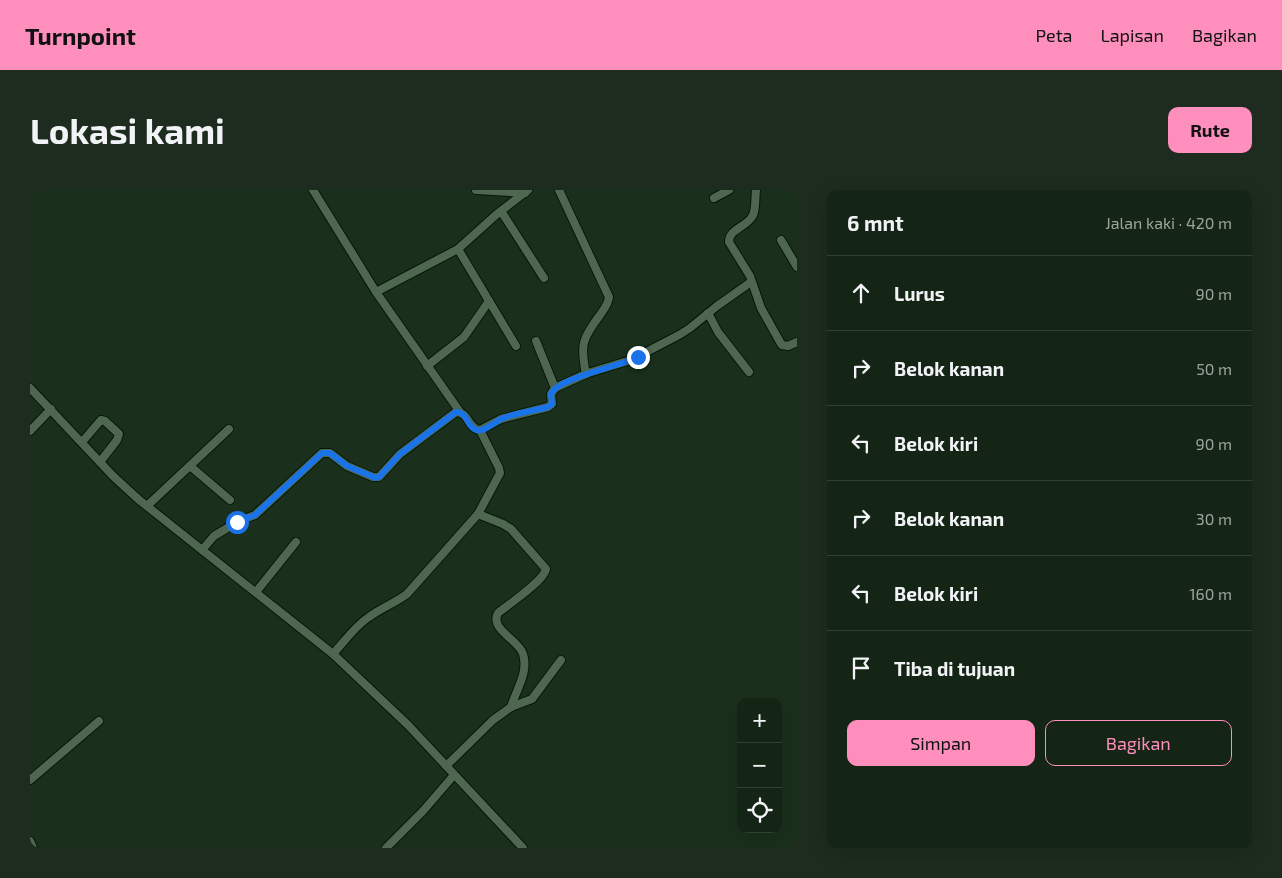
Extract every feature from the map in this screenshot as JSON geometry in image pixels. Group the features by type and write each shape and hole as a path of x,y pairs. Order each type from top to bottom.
{"street":[{"path":"313,190 376,292 460,412 464,414 472,428 476,430 480,430 502,419 548,407 552,404 551,394 556,388 586,374 631,360 684,332 708,312 751,282"},
{"path":"476,190 527,191"},
{"path":"559,190 609,298 606,307 584,340 582,351 586,374"},
{"path":"714,198 730,190"},
{"path":"756,190 753,216 748,222 732,233 729,239 751,282 762,312 780,342 782,345 788,346 797,342"},
{"path":"376,292 458,249 527,191"},
{"path":"501,211 544,278"},
{"path":"781,240 797,267"},
{"path":"458,249 516,346"},
{"path":"427,366 464,337 489,301"},
{"path":"708,312 718,332 750,372"},
{"path":"536,341 556,388"},
{"path":"30,388 100,462 147,506 333,654 408,725 523,848"},
{"path":"30,431 51,409"},
{"path":"202,550 214,536 239,521 255,515 322,453 330,453 347,466 376,478 400,454 451,416 460,412"},
{"path":"82,442 101,420 119,434 117,440 100,462"},
{"path":"147,506 229,429"},
{"path":"333,654 366,618 407,594 478,514 500,474 499,468 480,430"},
{"path":"190,466 230,500"},
{"path":"478,514 503,524 511,530 546,570 539,580 498,613 495,618 502,631 523,651 525,660 523,674 511,707"},
{"path":"256,592 296,542"},
{"path":"446,766 485,726 511,707 532,699 561,660"},
{"path":"30,780 99,721"},
{"path":"386,848 423,811 454,775"},
{"path":"30,841 33,848"}],"route":[{"path":"237,522 255,515 322,453 330,453 347,466 376,478 400,454 456,412 464,414 472,428 480,430 502,419 548,407 553,402 551,394 556,388 588,373 638,357"}]}
